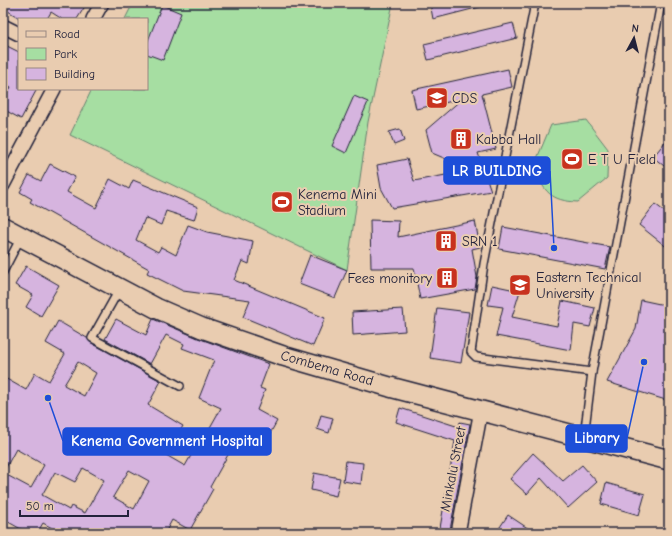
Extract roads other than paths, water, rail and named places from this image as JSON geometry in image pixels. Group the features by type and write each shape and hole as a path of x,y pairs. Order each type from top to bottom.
{"street":[{"path":"94,18 102,3"},
{"path":"3,26 18,34"},
{"path":"3,185 53,90"},
{"name":"Combema Road","path":"3,227 156,308 202,328 283,356 390,387 669,460"},
{"name":"Minkalu Street","path":"458,533 481,410"}],"lane":[{"path":"535,3 484,264 471,352 476,357 592,372"},
{"path":"584,437 592,372 660,8 659,3"},
{"path":"3,272 21,237"},
{"path":"120,288 92,338 180,386"}],"place":[{"name":"CDS","path":"437,98"},
{"name":"Kabba Hall","path":"461,139"},
{"name":"E T U Field","path":"572,159"},
{"name":"Kenema Mini Stadium","path":"282,202"},
{"name":"SRN 1","path":"446,241"},
{"name":"LR BUILDING","path":"554,248"},
{"name":"Fees monitory","path":"447,278"},
{"name":"Eastern Technical University","path":"520,285"},
{"name":"Library","path":"644,362"},
{"name":"Kenema Government Hospital","path":"48,398"}]}
